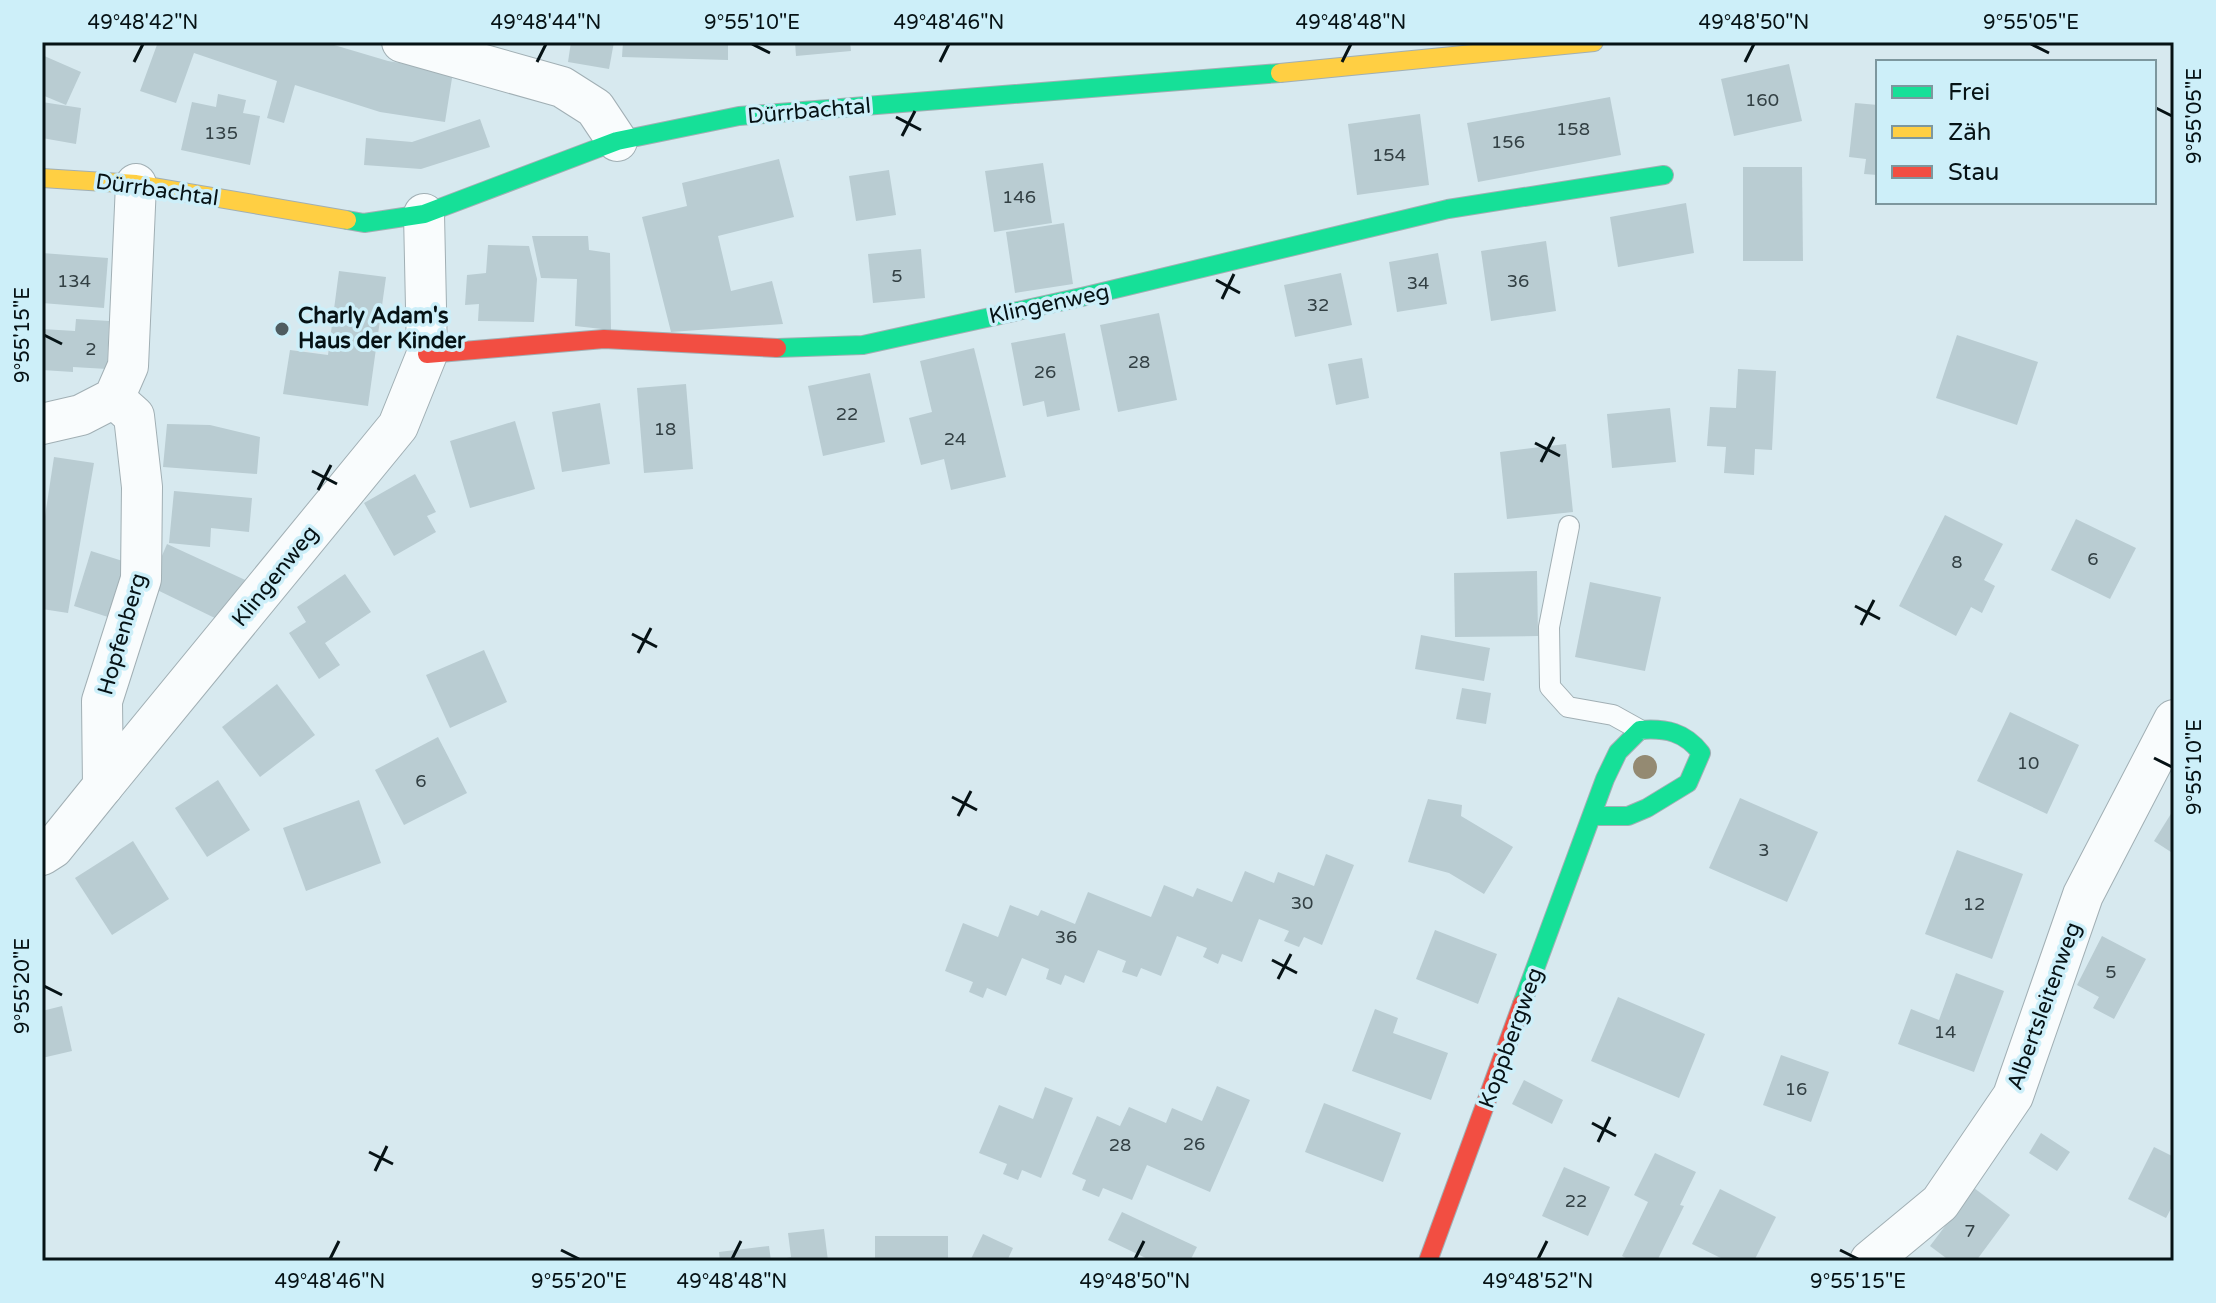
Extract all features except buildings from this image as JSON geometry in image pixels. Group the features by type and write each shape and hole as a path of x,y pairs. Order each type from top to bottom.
{"street":[{"path":"402,42 562,87 595,108 617,141"},
{"name":"Dürrbachtal","path":"42,178 136,184 364,223 424,214 617,141 739,116 1244,77 1594,42"},
{"name":"Klingenweg","path":"427,354 604,339 761,348 863,345 1086,296 1448,209 1664,175"},
{"path":"42,424 81,415 114,398 128,366 136,184"},
{"name":"Klingenweg","path":"103,786 398,426 427,354 424,214"},
{"name":"Hopfenberg","path":"103,786 102,701 141,579 142,487 134,416 114,398"},
{"name":"Albertsleitenweg","path":"1870,1261 1940,1203 2013,1096 2083,895 2174,720"},
{"path":"1593,816 1628,816 1688,783 1701,753 1691,738 1659,728 1640,730"},
{"name":"Koppbergweg","path":"1428,1261 1605,779 1618,752 1640,730"},
{"path":"42,855 53,848 103,786"}],"lane":[{"path":"1569,526 1549,627 1550,687 1568,707 1613,715 1640,730"}],"traffic: fast":[{"path":"347,220 364,223 424,214 617,141 739,116 1280,73"},
{"path":"777,348 863,345 1086,296 1448,209 1664,175"},
{"path":"1522,1004 1605,779 1618,752 1640,730 1649,730 1682,736 1701,753 1688,783 1647,808 1628,816 1593,816"}],"traffic: slow":[{"path":"1280,73 1594,42"},
{"path":"42,178 136,184 347,220"}],"traffic: jam":[{"path":"427,354 604,339 777,348"},
{"path":"1428,1261 1522,1004"}],"place":[{"name":"Charly Adam's Haus der Kinder","path":"282,329"}]}
